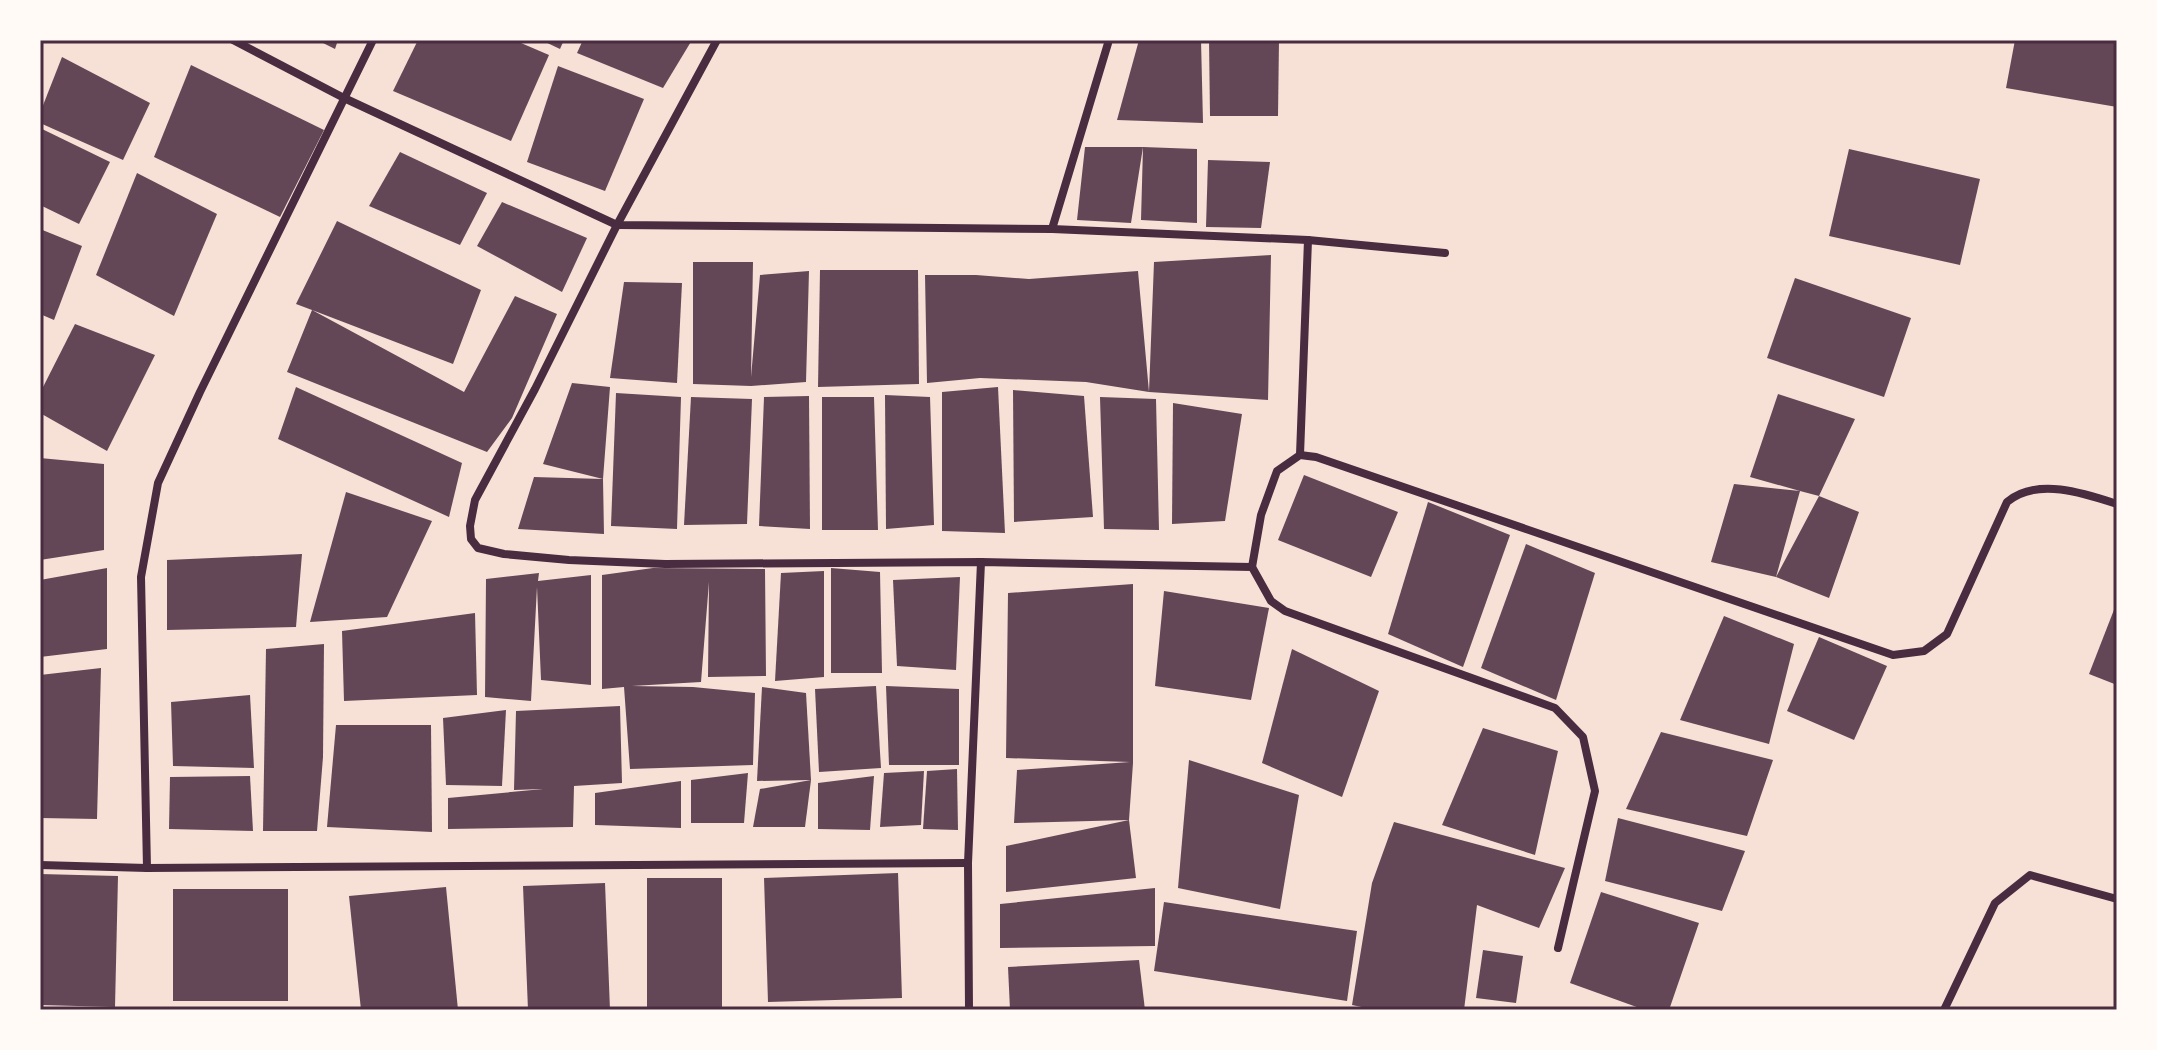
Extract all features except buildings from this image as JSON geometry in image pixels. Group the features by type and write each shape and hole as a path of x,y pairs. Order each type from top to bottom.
{"street":[{"path":"233,40 344,98 617,225 1052,229 1308,240 1445,253"},
{"path":"147,868 141,577 158,483 373,40"},
{"path":"717,40 475,500 470,526 471,539 478,548 504,554 569,560 665,564 981,562 1252,567"},
{"path":"1052,229 1109,40"},
{"path":"1300,455 1308,240"},
{"path":"1558,948 1595,791 1583,737 1555,708 1285,611 1271,601 1252,567 1261,515 1277,471 1300,455 1333,461 1893,655 1924,651 1947,634 2007,502 2017,494 2038,489 2092,496 2117,504"},
{"path":"969,1010 968,863 981,562"},
{"path":"40,865 147,868 968,863"},
{"path":"1944,1010 1995,903 2030,875 2117,899"}]}
